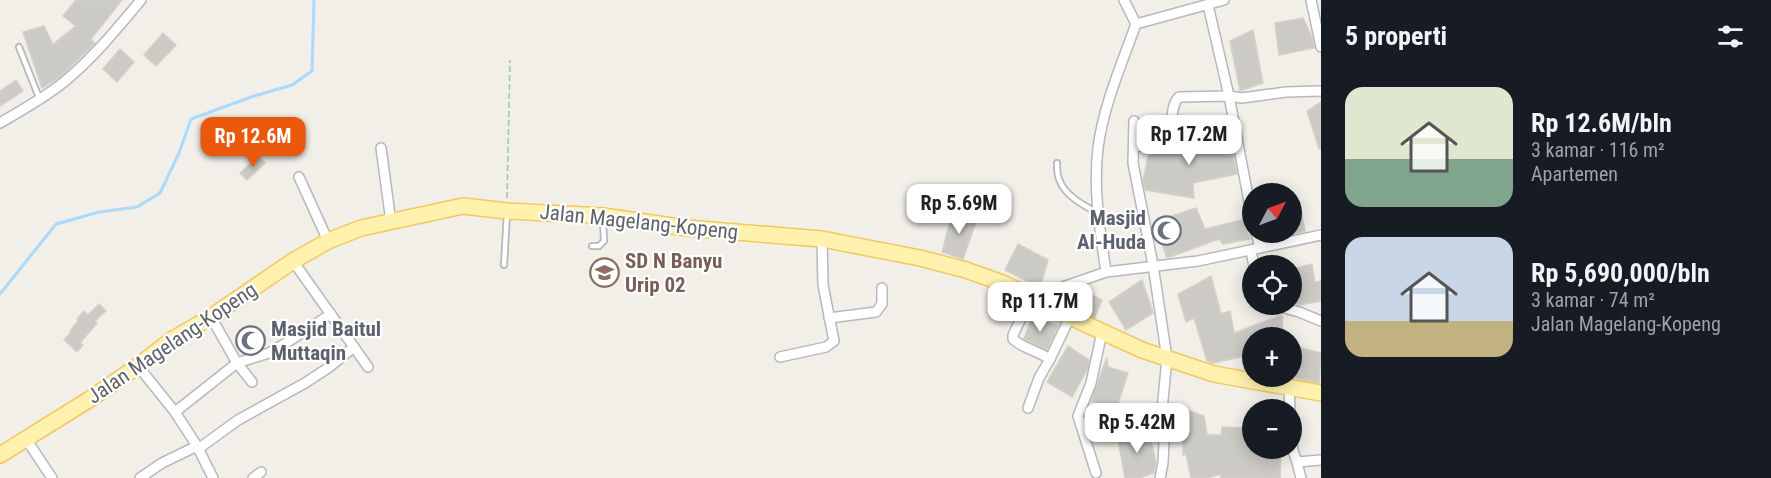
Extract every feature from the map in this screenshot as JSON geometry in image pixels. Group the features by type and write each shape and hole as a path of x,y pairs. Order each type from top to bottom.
{"main road":[{"name":"Jalan Magelang-Kopeng","path":"0,455 138,366 173,339 328,241 361,228 463,206 507,211 603,216 687,228 822,239 920,258 966,270 1005,284 1142,350 1214,374 1242,379"},
{"name":"Jalan Magelang-Kopeng","path":"1289,387 1321,393"}],"street":[{"path":"0,123 63,83 106,42 141,0"},
{"path":"1106,272 1096,171 1102,125 1137,24 1124,0"},
{"path":"1137,24 1224,0"},
{"path":"1314,3 1321,47"},
{"path":"1209,5 1246,183"},
{"path":"1134,147 1164,142 1171,132 1175,101 1179,97 1242,98 1286,92 1321,91"},
{"path":"1134,121 1133,163 1153,266 1167,358 1162,410 1163,463 1160,478"},
{"path":"381,148 391,222"},
{"path":"299,177 328,241"},
{"path":"1050,359 1013,339 1013,334 1031,298 1106,272 1198,261 1321,235"},
{"path":"780,357 826,346 832,343 834,338 823,285 822,239"},
{"path":"1255,243 1255,255"},
{"path":"293,261 368,367"},
{"path":"829,318 876,312 882,304 882,288"},
{"path":"1302,313 1321,321"},
{"path":"175,412 237,363 276,350 331,314"},
{"path":"211,317 237,363 252,382"},
{"path":"1028,408 1039,378 1070,317"},
{"path":"1096,473 1078,416 1091,383 1102,332"},
{"path":"140,478 162,463 198,447 238,420 305,383 328,368 354,346"},
{"path":"138,366 175,412 198,447 213,478"},
{"path":"1289,387 1290,399"},
{"path":"1081,423 1162,410"},
{"path":"26,440 52,478"},
{"path":"1296,459 1301,478"},
{"path":"1297,462 1321,460"},
{"path":"253,478 261,472"}],"lane":[{"path":"19,47 40,99"},
{"path":"1057,164 1059,180 1067,192 1099,214"},
{"path":"504,265 507,211"},
{"path":"592,246 598,246 604,241 603,216"}],"path":[{"path":"507,211 510,60"}],"building":[{"path":"76,0 122,0 91,39 95,43 60,77 42,88 23,32 44,26 53,44 76,26 63,16"},
{"path":"1303,18 1312,37 1314,48 1279,55 1275,23"},
{"path":"1253,30 1263,83 1240,91 1230,41"},
{"path":"163,33 176,45 156,66 144,55"},
{"path":"120,49 134,62 117,82 103,69"},
{"path":"16,80 23,91 0,106 0,91"},
{"path":"1321,102 1321,149 1319,149 1307,111"},
{"path":"1226,134 1237,174 1193,183 1194,198 1145,190 1143,181 1149,151 1162,149 1193,151 1191,138"},
{"path":"259,156 265,163 247,180 240,173"},
{"path":"1196,208 1205,229 1242,220 1242,240 1223,244 1219,239 1167,258 1154,222"},
{"path":"952,213 977,219 963,259 942,252"},
{"path":"1302,216 1305,231 1302,232"},
{"path":"1018,244 1048,260 1040,288 1005,270"},
{"path":"1312,264 1315,282 1321,281 1321,301 1302,305 1302,266"},
{"path":"1211,276 1221,314 1230,311 1234,333 1242,330 1242,357 1213,363 1207,361 1194,318 1186,322 1178,294"},
{"path":"1142,280 1153,313 1126,330 1109,302"},
{"path":"1078,289 1102,300 1095,318 1071,306 1073,291"},
{"path":"99,304 106,311 95,321 97,323 80,343 83,345 77,352 64,340 84,311 88,315"},
{"path":"1282,315 1283,327 1250,327"},
{"path":"1032,316 1058,326 1047,350 1024,339"},
{"path":"1068,346 1089,360 1087,370 1072,397 1047,382"},
{"path":"1302,348 1321,353 1319,383 1302,380"},
{"path":"1107,357 1108,367 1128,373 1116,410 1091,401"},
{"path":"1174,405 1204,416 1207,435 1221,435 1222,427 1242,428 1242,459 1281,459 1280,478 1220,478 1221,474 1208,478 1191,478 1186,454 1183,455 1182,424 1177,423"},
{"path":"1148,428 1156,462 1154,473 1139,478 1125,478 1117,434"}],"waterway":[{"path":"0,294 56,224 99,212 137,207 160,193 179,153 191,119 292,85 312,71 314,0"}],"place":[{"name":"Masjid Al-Huda","path":"1167,230"},
{"name":"SD N Banyu Urip 02","path":"604,273"},
{"name":"Masjid Baitul Muttaqin","path":"250,341"}]}
